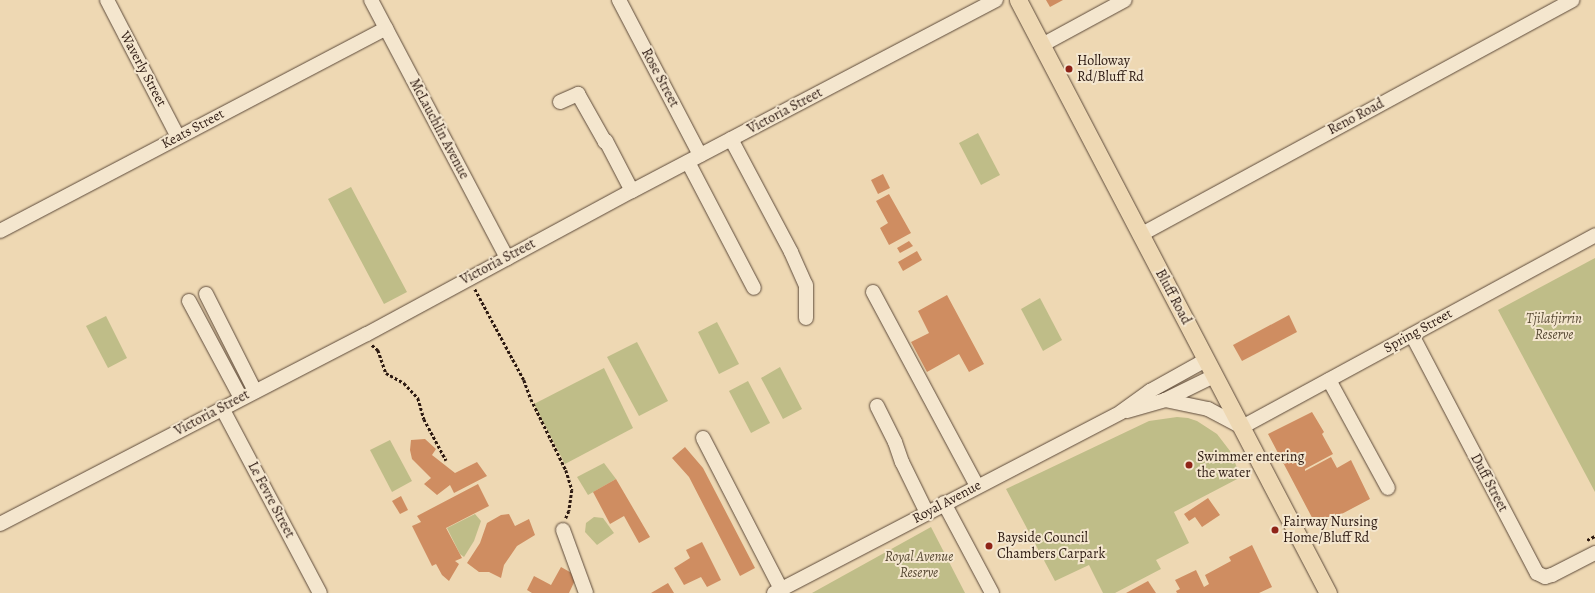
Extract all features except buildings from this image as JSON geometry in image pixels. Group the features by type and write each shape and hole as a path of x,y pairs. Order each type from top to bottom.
{"main road":[{"name":"Bluff Road","path":"1018,0 1328,593"}],"street":[{"name":"Waverly Street","path":"107,0 178,137"},
{"name":"McLauchlin Avenue","path":"371,0 507,258"},
{"name":"Rose Street","path":"619,0 754,288"},
{"name":"Victoria Street","path":"0,524 367,334 694,158 731,140 996,0"},
{"path":"1042,45 1126,0"},
{"name":"Reno Road","path":"1140,235 1572,0"},
{"name":"Keats Street","path":"0,231 386,28"},
{"path":"560,102 578,94 605,142 606,141 632,191"},
{"path":"731,140 791,252 806,285 806,318"},
{"name":"Spring Street","path":"1242,427 1595,235"},
{"path":"873,292 977,486"},
{"path":"206,294 255,391"},
{"path":"189,301 241,398"},
{"name":"Duff Street","path":"1412,335 1537,573 1545,577 1552,575 1595,553"},
{"name":"Royal Avenue","path":"778,591 944,503 1121,412 1150,391 1206,360"},
{"name":"Royal Avenue","path":"1121,412 1165,400 1214,376"},
{"path":"1329,380 1388,488"},
{"path":"1165,400 1208,409 1242,427"},
{"path":"877,406 895,442 902,462 927,512"},
{"name":"Le Fevre Street","path":"222,408 320,593"},
{"path":"703,438 778,591"},
{"path":"944,503 992,593"},
{"path":"563,530 586,593"}],"path":[{"path":"469,278 524,380 531,399 566,470 572,490 569,511 562,526 563,530"},
{"path":"367,334 374,348 378,350 386,373 404,383 418,398 424,419 446,460"},
{"path":"1586,541 1595,536"}],"green space":[{"path":"978,133 1000,175 981,185 959,143"},
{"path":"351,187 407,292 384,304 328,199"},
{"name":"Tjilatjirrin Reserve","path":"1595,258 1595,492 1498,310"},
{"path":"1040,298 1062,340 1043,351 1021,309"},
{"path":"106,316 127,358 108,368 86,326"},
{"path":"717,322 739,364 719,374 698,332"},
{"path":"637,342 668,401 639,416 607,357"},
{"path":"780,367 802,409 783,419 761,378"},
{"path":"604,368 633,428 565,464 534,404"},
{"path":"748,381 770,423 751,433 729,391"},
{"path":"1177,417 1197,421 1217,434 1230,451 1241,477 1174,512 1189,543 1156,560 1161,569 1115,593 1103,593 1089,565 1055,581 1006,489 1149,421"},
{"path":"390,440 412,481 392,492 370,450"},
{"path":"604,463 616,479 588,495 577,477"},
{"path":"475,514 481,521 474,541 464,557 460,554 447,528"},
{"path":"594,517 603,518 614,533 597,545 585,532 586,523"},
{"name":"Royal Avenue Reserve","path":"931,527 965,593 812,593"}],"place":[{"name":"Holloway Rd/Bluff Rd","path":"1069,69"},
{"name":"Swimmer entering the water","path":"1189,465"},
{"name":"Fairway Nursing Home/Bluff Rd","path":"1275,530"},
{"name":"Bayside Council Chambers Carpark","path":"989,546"}]}
